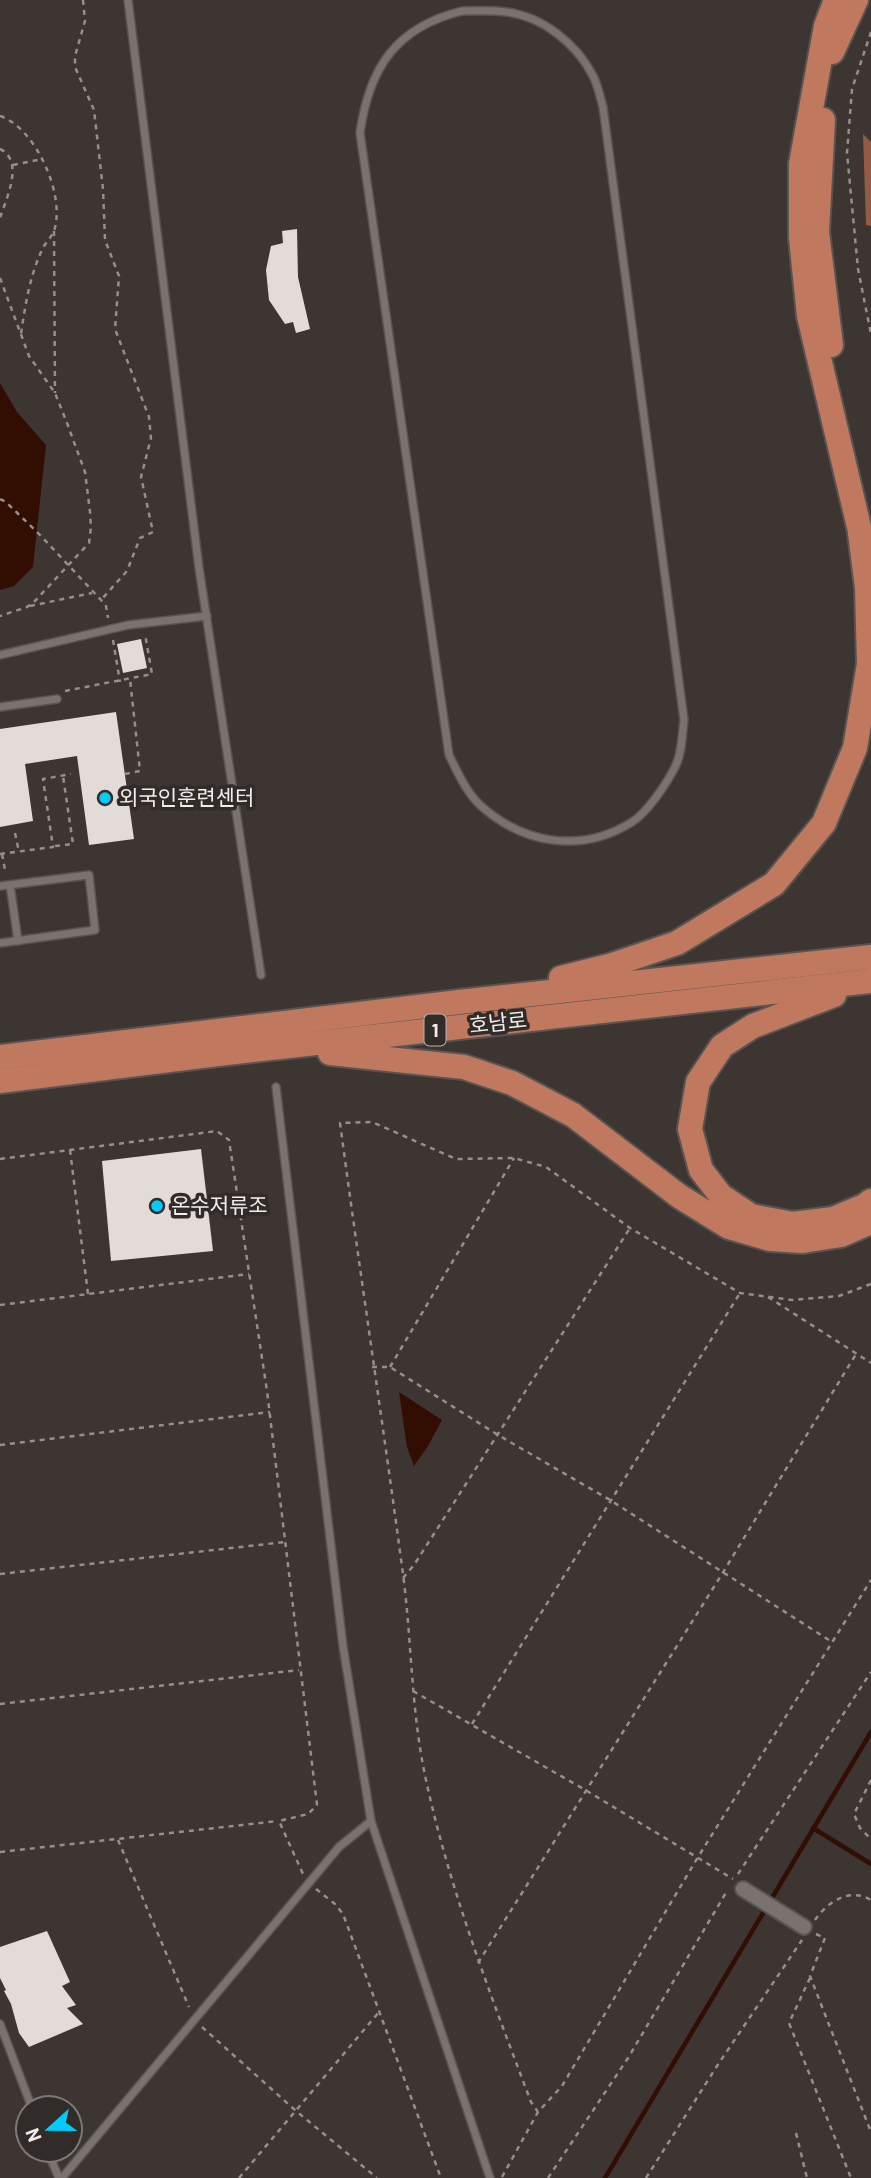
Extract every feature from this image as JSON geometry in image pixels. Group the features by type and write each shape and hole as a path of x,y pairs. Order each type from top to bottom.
{"highway":[{"path":"830,0 801,164 801,238 809,316 871,578"},
{"path":"826,26 836,0"},
{"path":"848,0 832,52 822,127 817,232 828,334 871,505"},
{"path":"832,52 856,0"},
{"path":"459,1002 609,966 677,943 774,884 824,823 855,748 869,664 867,588 860,533"},
{"name":"호남로","path":"0,1057 459,1002 871,957"},
{"path":"871,983 785,1012 753,1026 722,1046 698,1082 690,1129 701,1170 721,1196 751,1216 793,1224 833,1219 871,1201"},
{"name":"호남로","path":"0,1081 218,1054 871,983"},
{"path":"218,1054 319,1052 464,1067 512,1083 573,1115 679,1196 729,1227 769,1239 803,1241 841,1236 871,1222"}],"street":[{"path":"738,1884 806,1929"}],"lane":[{"path":"128,0 207,616 261,975"},
{"path":"461,0 462,11"},
{"path":"462,11 508,12 532,19 576,50 593,76 603,107 611,162 684,720 676,765 662,788 634,821 602,835 572,842 548,839 506,826 478,803 449,755 360,132 364,104 374,77 395,46 416,29 438,17 462,11"},
{"path":"0,655 128,625 207,616"},
{"path":"0,707 57,698"},
{"path":"0,886 89,874 95,930 0,943"},
{"path":"10,885 18,941"},
{"path":"276,1087 343,1646 371,1821 490,2178"},
{"path":"61,2178 339,1847 371,1821"},
{"path":"0,2024 27,2094"}],"path":[{"path":"83,0 85,21 75,56 75,67 94,110 100,156 105,240 119,276 115,328 149,416 152,438 141,477 153,532 140,538 127,571 101,600"},
{"path":"871,32 852,89 846,153 858,269 871,334"},
{"path":"0,116 25,134 43,159 54,192 55,393"},
{"path":"0,149 10,158 13,173 0,218"},
{"path":"12,165 43,159"},
{"path":"21,335 32,279 42,249 54,231"},
{"path":"0,278 29,356 55,393 85,472 91,519 89,543 27,607"},
{"path":"0,499 41,536 94,592 106,606 108,618"},
{"path":"0,616 94,592"},
{"path":"113,640 120,681 152,674 145,634"},
{"path":"125,774 141,771 130,679"},
{"path":"53,847 43,779 71,774"},
{"path":"5,870 1,854 74,844 63,776"},
{"path":"15,833 19,852"},
{"path":"538,2112 531,2102 478,1963 440,1838 425,1777 413,1690 403,1578 340,1123 372,1122 456,1159 514,1157 546,1167 630,1228 740,1293 792,1300 839,1296 871,1284"},
{"path":"0,1159 217,1131 229,1140 270,1412 317,1805 307,1815 279,1821 0,1852"},
{"path":"70,1150 88,1294"},
{"path":"390,1367 514,1157"},
{"path":"403,1578 414,1565 630,1228"},
{"path":"0,1305 249,1274"},
{"path":"472,1724 740,1293"},
{"path":"767,1296 871,1363"},
{"path":"478,1963 722,1574 856,1354"},
{"path":"372,1367 390,1367 498,1435 610,1500 832,1642"},
{"path":"0,1445 270,1412"},
{"path":"0,1574 285,1542"},
{"path":"502,2178 538,2112 562,2086 698,1857 871,1580"},
{"path":"0,1704 299,1670"},
{"path":"548,2178 628,2058 871,1672"},
{"path":"413,1690 698,1857 738,1884"},
{"path":"871,1780 854,1814 860,1828 871,1839"},
{"path":"279,1821 308,1883 335,1904 343,1914 441,2178"},
{"path":"118,1840 195,2020 295,2110 377,2178"},
{"path":"646,2178 806,1929 824,1908 842,1896 865,1896 871,1900"},
{"path":"806,1929 825,1938 789,2022 851,2178"},
{"path":"810,1976 871,2132"},
{"path":"239,2178 380,2011"},
{"path":"796,2133 807,2178"}],"shaded area":[{"path":"863,134 871,142 871,226 866,225"},
{"path":"0,383 17,412 46,445 33,567 14,586 0,590"},
{"path":"399,1392 442,1420 414,1466 407,1447"}],"building":[{"path":"297,229 298,277 310,329 296,333 293,322 285,324 269,300 266,270 271,246 283,243 282,231"},
{"path":"141,639 147,668 123,673 117,644"},
{"name":"외국인훈련센터","path":"116,712 134,839 89,845 77,756 25,764 33,821 0,827 0,729"},
{"name":"온수저류조","path":"201,1149 213,1251 111,1261 102,1161"},
{"path":"47,1931 70,1982 62,1986 76,2005 67,2008 83,2024 29,2047 19,2033 0,1978 0,1947"}],"waterway":[{"path":"605,2178 871,1732"},
{"path":"813,1828 871,1864"}],"place":[{"name":"외국인훈련센터","path":"105,798"},
{"name":"온수저류조","path":"157,1206"}]}
